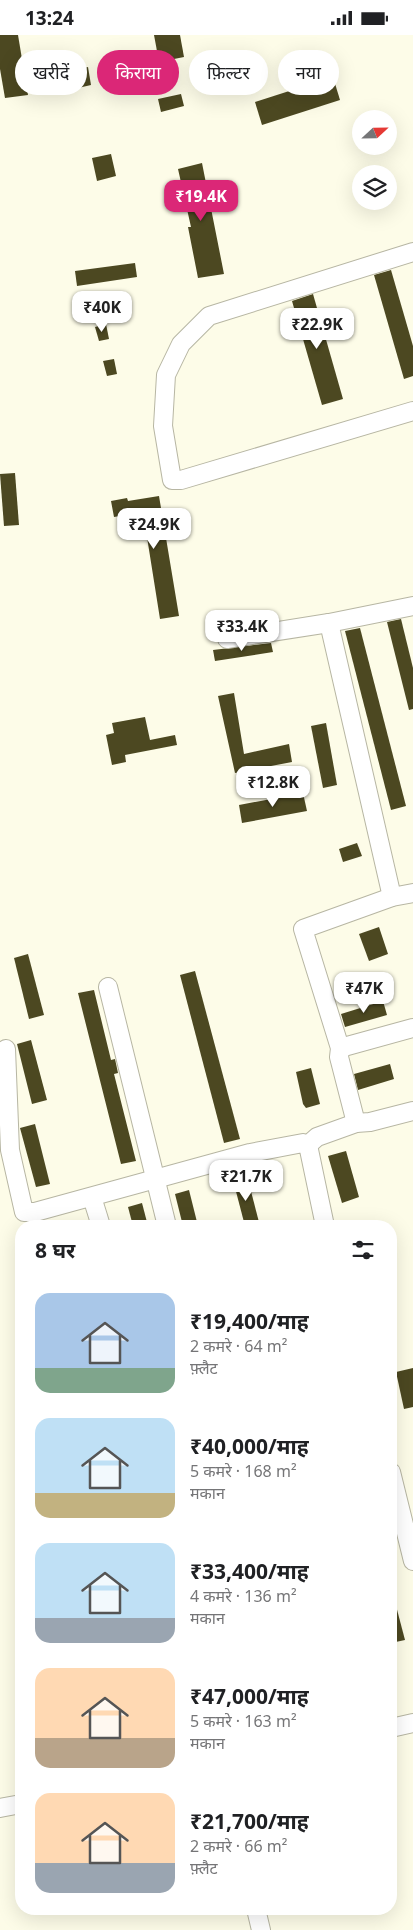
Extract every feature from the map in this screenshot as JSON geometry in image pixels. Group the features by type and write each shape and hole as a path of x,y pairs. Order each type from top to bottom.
{"street":[{"path":"413,251 209,316 181,343 166,375 163,426 172,480 181,481 413,411"},
{"path":"227,639 329,623 413,606"},
{"path":"329,623 392,897"},
{"path":"356,1123 339,1057 340,1048 303,929 392,897 413,893"},
{"path":"108,987 166,1220"},
{"path":"340,1048 413,1028"},
{"path":"6,1049 10,1150 24,1212 35,1213 250,1153 304,1143 308,1145"},
{"path":"308,1145 317,1137 356,1123 370,1123 413,1111"},
{"path":"308,1145 324,1220"},
{"path":"92,1197 99,1220"},
{"path":"397,1497 413,1561"},
{"path":"397,1727 413,1723"},
{"path":"0,1808 15,1805"},
{"path":"257,1915 261,1930"}],"building":[{"path":"0,35 18,35 20,50 15,50 15,95 28,95 5,98 0,69"},
{"path":"154,35 180,35 184,57 179,58 179,50 157,50"},
{"path":"87,67 91,85 87,86"},
{"path":"181,94 184,106 161,112 158,99"},
{"path":"278,95 338,95 340,100 262,125 255,102"},
{"path":"111,154 116,176 97,181 92,158"},
{"path":"202,163 224,274 198,278 188,227 191,227 178,169"},
{"path":"135,263 137,277 77,286 75,271"},
{"path":"391,270 413,346 413,376 404,379 374,275"},
{"path":"313,294 343,399 322,405 292,301"},
{"path":"106,324 109,339 99,341 95,327"},
{"path":"114,359 117,374 107,376 103,361"},
{"path":"15,473 19,525 4,526 0,474"},
{"path":"159,496 179,616 160,619 143,512 114,517 111,501 127,498 128,501"},
{"path":"401,619 413,668 413,709 409,710 387,622"},
{"path":"360,628 406,806 391,810 345,631"},
{"path":"271,643 273,652 215,661 213,650"},
{"path":"234,693 244,754 289,744 292,762 235,773 218,696"},
{"path":"145,717 150,740 175,735 177,745 125,755 126,762 112,765 106,735 114,733 112,723"},
{"path":"326,723 337,785 323,788 311,726"},
{"path":"303,793 307,811 242,823 239,805"},
{"path":"357,843 362,856 343,862 339,849"},
{"path":"379,927 388,954 369,961 359,934"},
{"path":"28,954 44,1015 29,1019 14,958"},
{"path":"195,971 240,1139 224,1143 180,975"},
{"path":"94,990 111,1060 115,1059 118,1073 114,1074 136,1161 121,1164 78,993"},
{"path":"383,1001 387,1015 345,1027 341,1014"},
{"path":"31,1040 47,1100 32,1104 17,1044"},
{"path":"390,1064 394,1079 358,1090 354,1074"},
{"path":"311,1068 320,1104 306,1108 303,1104 296,1072"},
{"path":"35,1124 50,1184 36,1187 20,1128"},
{"path":"346,1151 359,1197 342,1203 328,1156"},
{"path":"247,1176 258,1220 243,1220 233,1180"},
{"path":"189,1190 196,1220 182,1220 175,1194"},
{"path":"142,1203 146,1220 131,1220 128,1207"},
{"path":"413,1368 413,1407 404,1409 397,1372"},
{"path":"397,1610 405,1640 397,1642"}]}
